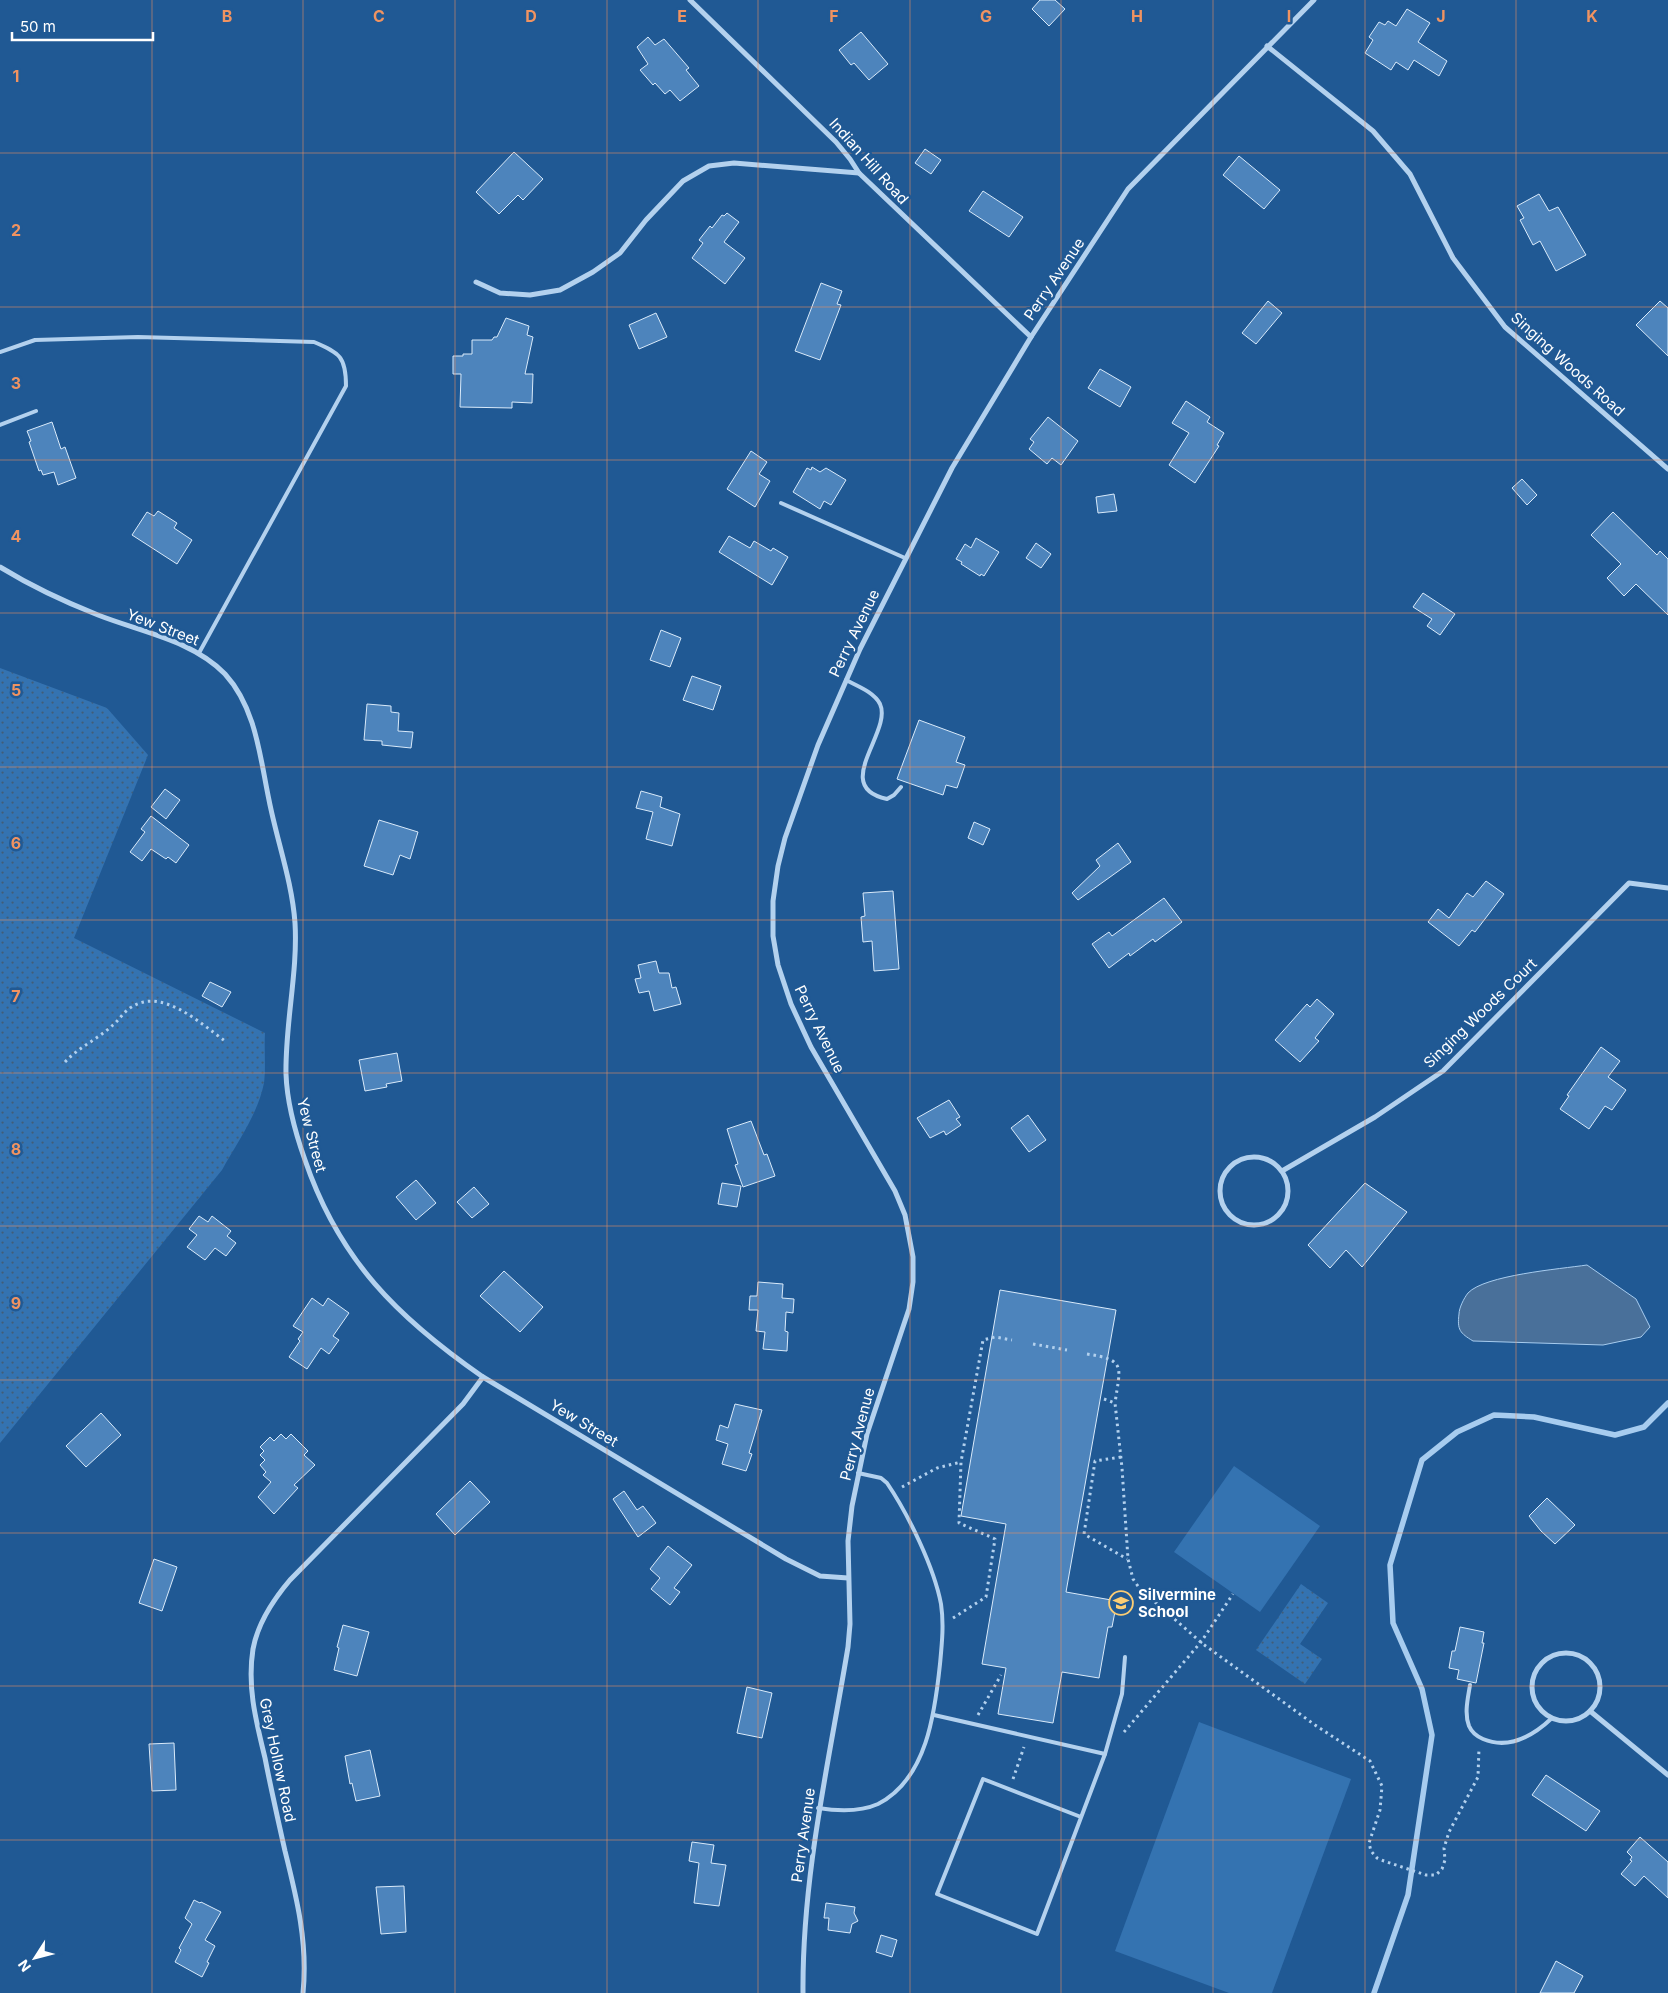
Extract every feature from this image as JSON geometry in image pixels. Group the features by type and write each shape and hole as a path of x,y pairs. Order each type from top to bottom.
{"street":[{"name":"Indian Hill Road","path":"690,0 836,142 859,173 1031,336"},
{"name":"Perry Avenue","path":"803,1993 807,1904 818,1808 848,1647 850,1624 848,1541 858,1472 872,1415 909,1309 913,1282 911,1241 905,1215 896,1191 821,1065 798,1019 778,965 772,924 774,889 785,838 812,759 845,680 952,468 1031,336 1128,190 1314,0"},
{"name":"Singing Woods Road","path":"1267,46 1373,131 1410,174 1452,258 1506,327 1668,469"},
{"path":"476,282 500,293 530,295 560,290 593,272 620,253 646,220 683,180 709,166 734,163 859,173"},
{"name":"Yew Street","path":"0,567 70,603 178,643 199,653 226,676 239,693 247,709 254,731 292,894 295,934 286,1078 294,1124 315,1191 340,1239 378,1288 436,1343 483,1377 786,1559 820,1576 848,1578"},
{"name":"Singing Woods Court","path":"1282,1171 1375,1117 1443,1071 1628,883 1668,888"},
{"path":"1249,1158 1261,1158 1273,1163 1282,1171 1287,1182 1288,1195 1284,1207 1276,1217 1266,1223 1253,1225 1241,1222 1230,1216 1223,1205 1220,1193 1222,1180 1228,1169 1238,1161 1249,1158"},
{"name":"Grey Hollow Road","path":"303,1993 306,1956 301,1920 252,1700 251,1679 254,1648 260,1626 267,1610 290,1580 463,1404 483,1377"},
{"path":"1566,1652 1577,1654 1595,1668 1600,1679 1600,1691 1597,1702 1590,1711 1582,1717 1562,1721 1542,1712 1532,1691 1532,1680 1536,1669 1544,1660 1554,1654 1566,1652"},
{"path":"1590,1711 1668,1775"}],"lane":[{"path":"0,352 35,340 138,337 314,342 333,350 346,366 346,386 199,653"},
{"path":"0,425 36,411"},
{"path":"781,503 905,558"},
{"path":"845,680 864,690 876,699 881,706 880,722 865,764 864,784 870,793 887,799 894,795 901,787"},
{"path":"818,1808 834,1810 862,1809 878,1804 894,1793 907,1778 917,1761 926,1743 934,1715 944,1624 932,1574 913,1528 887,1483 880,1478 858,1472"},
{"path":"1081,1817 983,1778 937,1894 1037,1934 1105,1754 1122,1694 1125,1657"},
{"path":"1470,1685 1466,1712 1468,1725 1473,1734 1479,1737 1501,1743 1517,1741 1535,1732 1552,1718"},
{"path":"934,1715 1105,1754"}],"path":[{"path":"64,1062 114,1024 129,1008 142,1002 162,1003 183,1011 225,1041"},
{"path":"944,1624 986,1597 995,1539 959,1523 961,1462 983,1340 995,1336 1012,1340"},
{"path":"1033,1344 1066,1350"},
{"path":"1087,1354 1109,1358 1117,1364 1119,1372 1115,1403 1128,1559 1133,1579 1140,1590 1201,1642 1315,1725 1370,1761 1382,1786 1380,1810 1369,1843 1371,1851 1377,1858 1426,1875 1436,1875 1442,1869 1449,1832 1478,1777 1479,1737"},
{"path":"1104,1399 1115,1403"},
{"path":"1121,1458 1095,1461 1084,1534 1128,1559"},
{"path":"908,1482 937,1468 961,1462"},
{"path":"1105,1754 1201,1642 1233,1594"},
{"path":"973,1724 1001,1675"},
{"path":"1009,1789 1020,1758"}],"shaded area":[{"path":"0,668 107,708 148,755 74,938 265,1033 265,1077 257,1106 222,1170 0,1443"},
{"path":"1587,1265 1636,1299 1650,1327 1641,1337 1603,1345 1473,1341 1460,1330 1458,1319 1463,1300 1468,1293 1477,1287 1506,1277"},
{"path":"1234,1466 1320,1526 1260,1612 1174,1552"},
{"path":"1301,1584 1328,1603 1300,1644 1322,1659 1305,1684 1256,1650"},
{"path":"1199,1722 1351,1779 1272,1993 1229,1993 1115,1951"}],"building":[{"path":"1040,0 1055,0 1065,9 1049,26 1032,9"},
{"path":"1407,9 1430,23 1418,42 1447,61 1439,76 1414,60 1408,70 1396,62 1391,70 1365,53 1373,40 1369,37 1379,22 1385,25 1388,21 1396,26"},
{"path":"861,32 888,64 869,80 854,63 851,65 839,50"},
{"path":"648,37 655,45 664,39 689,68 686,70 699,86 680,101 670,90 665,94 655,83 653,85 640,70 648,64 637,47"},
{"path":"925,149 941,160 931,174 915,163"},
{"path":"514,152 543,179 523,200 518,195 499,214 476,192"},
{"path":"1239,156 1280,190 1264,209 1223,175"},
{"path":"983,191 1023,217 1009,237 969,211"},
{"path":"1539,194 1549,211 1558,207 1586,255 1556,271 1540,241 1533,245 1520,220 1524,218 1517,206"},
{"path":"727,213 739,222 724,242 745,258 725,284 692,258 703,243 699,240 710,226 712,228 722,215 724,216"},
{"path":"821,283 842,291 837,304 841,305 820,360 795,351"},
{"path":"1268,301 1282,313 1256,344 1242,333"},
{"path":"1660,301 1668,308 1668,356 1636,325"},
{"path":"656,313 667,337 639,349 629,325"},
{"path":"506,318 529,326 527,335 533,337 525,374 533,374 532,403 512,402 512,408 460,407 461,374 453,374 453,356 472,354 472,340 492,340 494,337 497,337"},
{"path":"1100,369 1131,387 1120,407 1088,388"},
{"path":"1186,401 1210,417 1207,422 1224,433 1217,445 1219,446 1195,483 1169,465 1189,433 1172,423"},
{"path":"1048,417 1078,441 1061,465 1052,458 1047,464 1029,449 1034,442 1030,439"},
{"path":"52,422 61,449 65,447 76,478 58,485 54,472 43,475 41,470 39,471 27,431"},
{"path":"751,451 767,462 759,474 770,481 755,507 727,489"},
{"path":"812,467 820,472 826,468 846,480 831,505 824,501 820,509 793,492 807,468 811,470"},
{"path":"1522,479 1537,495 1527,505 1512,488"},
{"path":"1114,494 1117,511 1098,513 1096,497"},
{"path":"158,511 177,523 174,528 192,540 177,564 132,535 147,512 154,516"},
{"path":"1613,512 1657,555 1660,551 1668,559 1668,615 1636,584 1624,596 1607,578 1621,564 1591,535"},
{"path":"729,536 750,548 754,541 771,551 773,548 788,557 772,585 719,552"},
{"path":"976,538 999,552 984,576 981,574 980,576 956,559 965,544 971,548"},
{"path":"1036,543 1051,554 1041,568 1026,558"},
{"path":"1423,593 1455,614 1440,635 1427,626 1432,619 1413,607"},
{"path":"661,630 681,638 670,667 650,660"},
{"path":"692,676 721,686 713,710 683,700"},
{"path":"367,704 391,706 391,712 399,713 398,731 413,732 411,748 382,745 382,741 364,740"},
{"path":"919,720 965,737 956,762 965,765 957,788 946,785 943,795 897,779"},
{"path":"165,789 180,800 166,819 151,807"},
{"path":"641,791 662,797 660,807 680,814 672,846 646,839 653,812 636,808"},
{"path":"151,816 189,845 176,863 151,849 142,861 130,852 145,832 141,829"},
{"path":"379,820 418,832 410,859 400,855 393,875 364,866"},
{"path":"974,822 990,829 983,845 968,838"},
{"path":"1118,843 1131,862 1078,900 1072,893 1100,866 1096,860"},
{"path":"1486,881 1504,894 1475,932 1472,930 1459,946 1428,922 1438,909 1449,918 1467,893 1473,897"},
{"path":"893,891 899,969 874,971 872,941 863,942 861,917 865,916 863,893"},
{"path":"1164,898 1182,922 1155,942 1153,939 1130,956 1129,953 1109,968 1092,944 1109,932 1112,936"},
{"path":"656,961 659,973 669,973 672,988 676,987 681,1004 654,1011 649,991 639,993 635,979 641,978 638,965"},
{"path":"210,982 231,992 222,1007 202,996"},
{"path":"1317,999 1334,1014 1315,1038 1319,1041 1300,1062 1275,1040 1307,1004 1310,1007"},
{"path":"1601,1047 1620,1061 1608,1077 1626,1090 1612,1110 1605,1106 1589,1129 1560,1109 1569,1096 1567,1095"},
{"path":"397,1053 402,1081 386,1084 387,1087 365,1091 359,1060"},
{"path":"949,1100 960,1117 956,1119 961,1125 946,1135 944,1131 930,1138 917,1118"},
{"path":"1028,1115 1046,1140 1029,1152 1011,1128"},
{"path":"751,1121 764,1155 767,1154 775,1176 743,1187 735,1165 738,1164 727,1129"},
{"path":"416,1180 436,1203 416,1220 396,1197"},
{"path":"722,1183 741,1186 737,1207 718,1204"},
{"path":"1365,1183 1407,1212 1362,1267 1346,1250 1330,1268 1308,1245"},
{"path":"474,1187 489,1204 472,1218 457,1202"},
{"path":"199,1216 208,1222 212,1216 231,1231 227,1236 236,1243 226,1256 215,1248 205,1260 187,1247 197,1235 189,1229"},
{"path":"504,1271 543,1307 520,1332 480,1296"},
{"path":"758,1282 783,1284 782,1298 794,1299 793,1313 786,1312 787,1351 763,1349 765,1332 756,1331 758,1310 749,1310 750,1296 757,1296"},
{"path":"1000,1290 1116,1310 1066,1592 1117,1601 1112,1627 1108,1627 1099,1678 1062,1672 1053,1723 998,1714 1006,1668 982,1664 1006,1524 961,1516"},
{"path":"312,1298 323,1306 328,1298 349,1313 333,1336 339,1340 329,1354 321,1348 307,1369 289,1357 300,1341 298,1339 303,1332 293,1326"},
{"path":"735,1404 762,1410 749,1453 752,1454 746,1471 722,1464 728,1444 716,1440 720,1425 728,1428"},
{"path":"101,1413 121,1435 86,1467 66,1446"},
{"path":"281,1434 286,1439 291,1434 308,1451 304,1455 315,1465 294,1485 298,1488 274,1514 258,1497 271,1482 263,1475 266,1472 260,1465 265,1460 260,1455 264,1451 260,1447 270,1437 274,1441"},
{"path":"470,1481 490,1502 455,1535 436,1514"},
{"path":"624,1491 637,1510 643,1506 656,1523 638,1537 613,1499"},
{"path":"1547,1498 1575,1525 1555,1544 1529,1516"},
{"path":"668,1546 692,1565 674,1588 680,1592 670,1605 651,1589 660,1578 650,1569"},
{"path":"154,1559 177,1567 162,1611 139,1603"},
{"path":"343,1625 369,1632 357,1676 334,1670 339,1648 337,1647"},
{"path":"1460,1627 1484,1632 1482,1643 1484,1643 1476,1683 1457,1679 1459,1670 1449,1668 1452,1651 1455,1651"},
{"path":"747,1687 772,1693 762,1738 737,1733"},
{"path":"174,1743 176,1790 152,1791 149,1744"},
{"path":"370,1750 380,1796 356,1801 352,1783 350,1784 345,1756"},
{"path":"1546,1775 1600,1811 1586,1831 1532,1795"},
{"path":"1640,1837 1668,1862 1668,1898 1644,1876 1635,1886 1621,1874 1632,1861 1630,1860 1632,1857 1627,1852"},
{"path":"692,1842 714,1845 711,1863 726,1865 719,1906 694,1903 699,1863 689,1861"},
{"path":"404,1886 406,1932 381,1934 376,1887"},
{"path":"194,1900 221,1912 205,1940 215,1946 202,1977 175,1962 181,1950 179,1948 192,1924 185,1918"},
{"path":"826,1903 855,1907 854,1913 858,1921 852,1924 850,1933 828,1930 829,1918 824,1918"},
{"path":"881,1935 897,1940 892,1957 876,1952"},
{"path":"1556,1961 1583,1976 1574,1993 1540,1993"}],"waterway":[{"path":"1374,1993 1408,1895 1432,1735 1422,1689 1393,1623 1390,1565 1422,1460 1457,1432 1494,1415 1534,1417 1615,1435 1644,1427 1668,1403"}],"place":[{"name":"Silvermine School","path":"1121,1603"}]}
